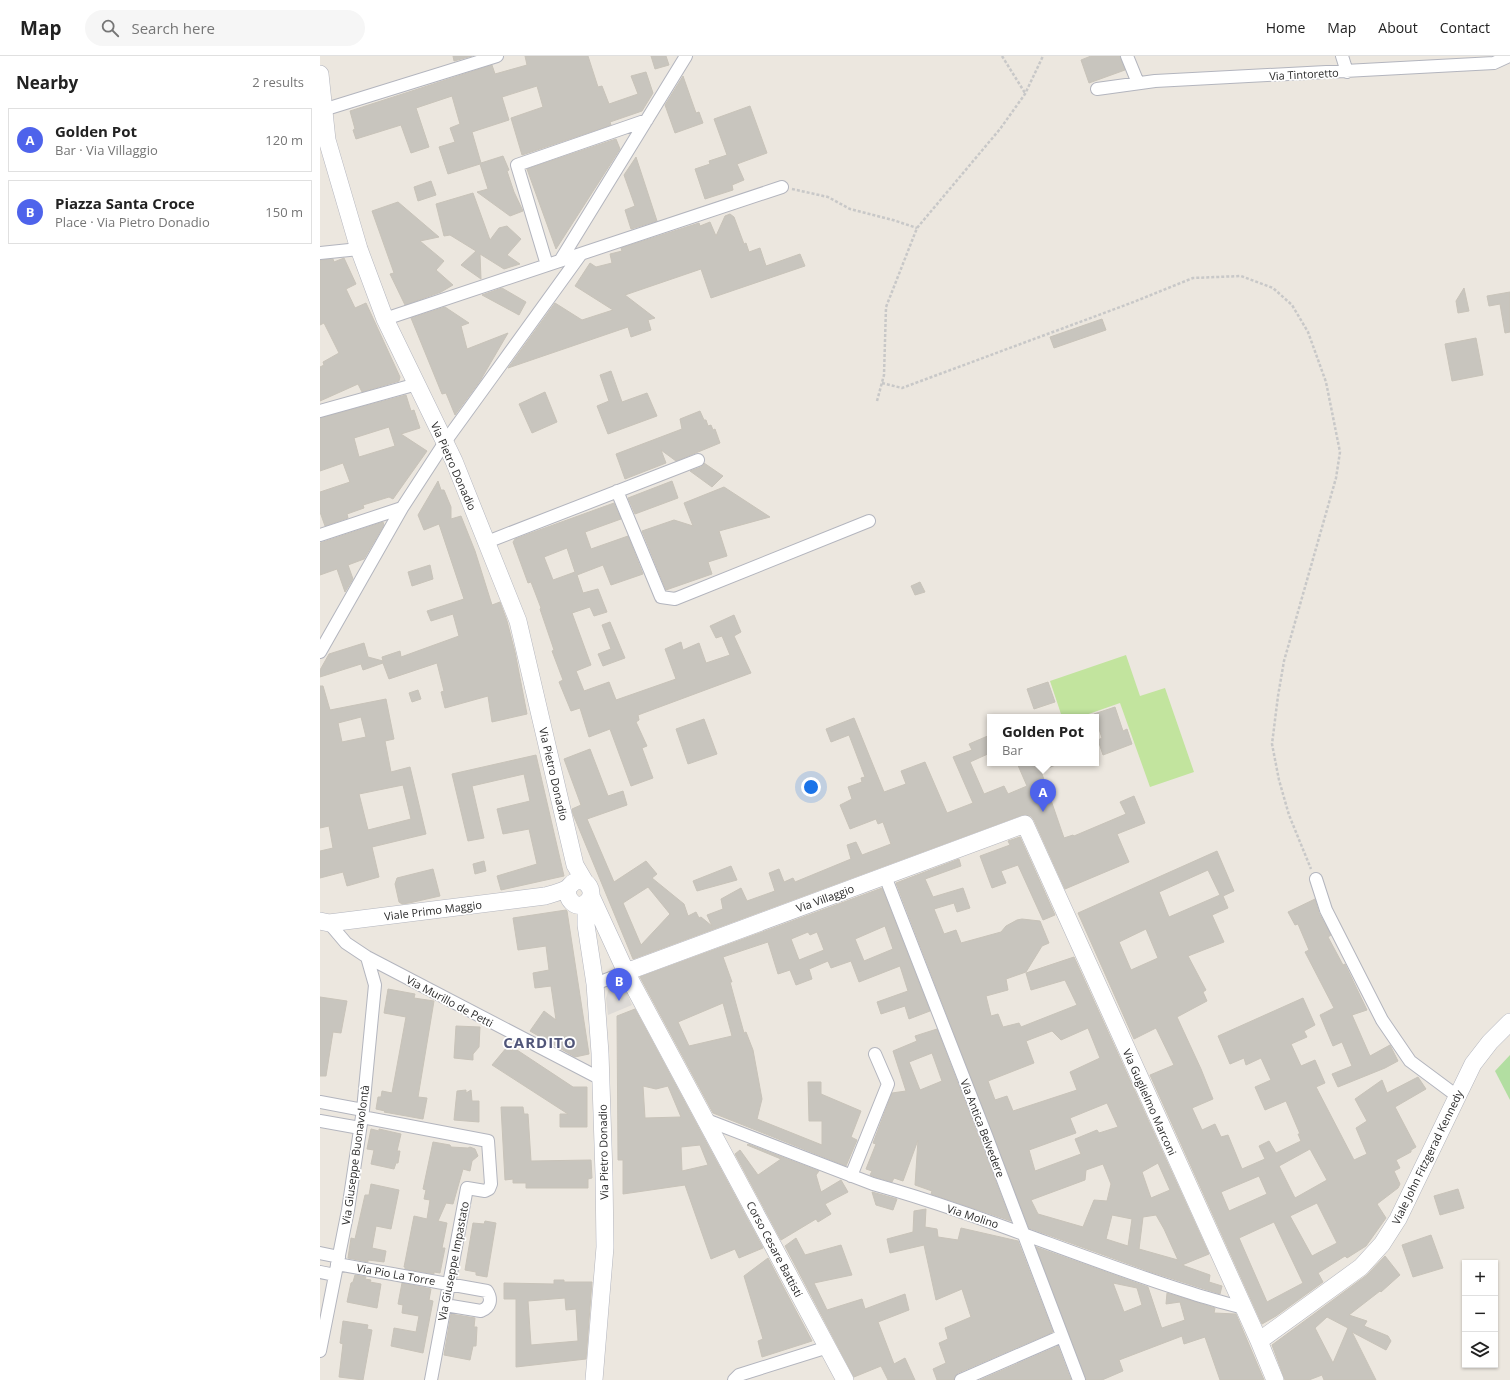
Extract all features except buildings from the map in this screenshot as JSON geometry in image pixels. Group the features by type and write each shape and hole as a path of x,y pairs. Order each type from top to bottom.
{"street":[{"path":"323,110 497,56"},
{"path":"560,261 686,56"},
{"path":"1127,56 1138,83"},
{"path":"1342,56 1347,72"},
{"name":"Via Tintoretto","path":"1097,90 1138,83 1347,72 1430,61 1494,63 1509,56"},
{"name":"Via Pietro Donadio","path":"320,74 327,140 359,249 385,319 454,460 518,621 575,865 578,894 586,925 595,984 601,1079 605,1247 594,1380"},
{"path":"547,265 517,165 647,120"},
{"path":"385,319 782,188"},
{"path":"320,253 359,249"},
{"path":"320,652 402,508 445,442 581,254"},
{"path":"320,411 417,384"},
{"path":"487,542 698,460"},
{"path":"617,491 661,597 675,599 869,521"},
{"path":"320,535 402,508"},
{"name":"Via Villaggio","path":"626,972 1025,824"},
{"name":"Via Guglielmo Marconi","path":"1025,824 1259,1341 1275,1380"},
{"name":"Via Antica Belvedere","path":"885,876 1079,1380"},
{"path":"1316,879 1326,910 1382,1020 1410,1061 1457,1096"},
{"name":"Viale Primo Maggio","path":"324,922 545,896 578,894"},
{"name":"Corso Cesare Battisti","path":"578,894 626,972 828,1347 844,1380"},
{"name":"Via Murillo de Petti","path":"324,922 346,943 367,957 601,1079"},
{"name":"Via Giuseppe Buonavolontà","path":"320,1351 348,1210 362,1118 375,986 367,957"},
{"path":"595,984 626,972"},
{"name":"Viale John Fitzgerad Kennedy","path":"1259,1341 1361,1267 1382,1244 1398,1219 1473,1064 1490,1042 1510,1022"},
{"path":"852,1176 888,1084 875,1054"},
{"path":"320,1102 362,1118"},
{"path":"320,1121 362,1118"},
{"name":"Via Giuseppe Impastato","path":"362,1118 488,1141 491,1184 489,1189 485,1191 467,1188 431,1380"},
{"name":"Via Molino","path":"704,1119 852,1176 1022,1233 1188,1292 1243,1308"},
{"name":"Via Pio La Torre","path":"320,1253 337,1265 487,1291 490,1296 490,1304 486,1309 481,1311 445,1305"},
{"name":"Via Pio La Torre","path":"320,1272 337,1265"},
{"path":"961,1380 1062,1336"},
{"path":"734,1380 739,1375 828,1347"}],"path":[{"path":"1002,56 1025,94"},
{"path":"877,401 884,375 886,307 917,228 1000,129 1025,94 1043,56"},
{"path":"782,188 828,197 850,209 894,220 917,228"},
{"path":"882,383 902,388 1132,303 1193,278 1241,276 1273,288 1292,305 1308,332 1326,382 1340,452 1336,478 1284,661 1272,744 1278,780 1289,816 1316,879"}],"green space":[{"path":"1126,655 1140,696 1165,688 1194,772 1150,787 1120,703 1089,714 1061,714 1050,681"},
{"path":"1510,1055 1510,1100 1495,1071"}],"shaded area":[{"path":"619,983 623,984 632,1005 608,1015 606,998 609,988"}],"place":[{"name":"Golden Pot","path":"1043,812"},
{"name":"Piazza Santa Croce","path":"619,1001"}],"district":[{"name":"CARDITO","path":"540,1042"}]}
